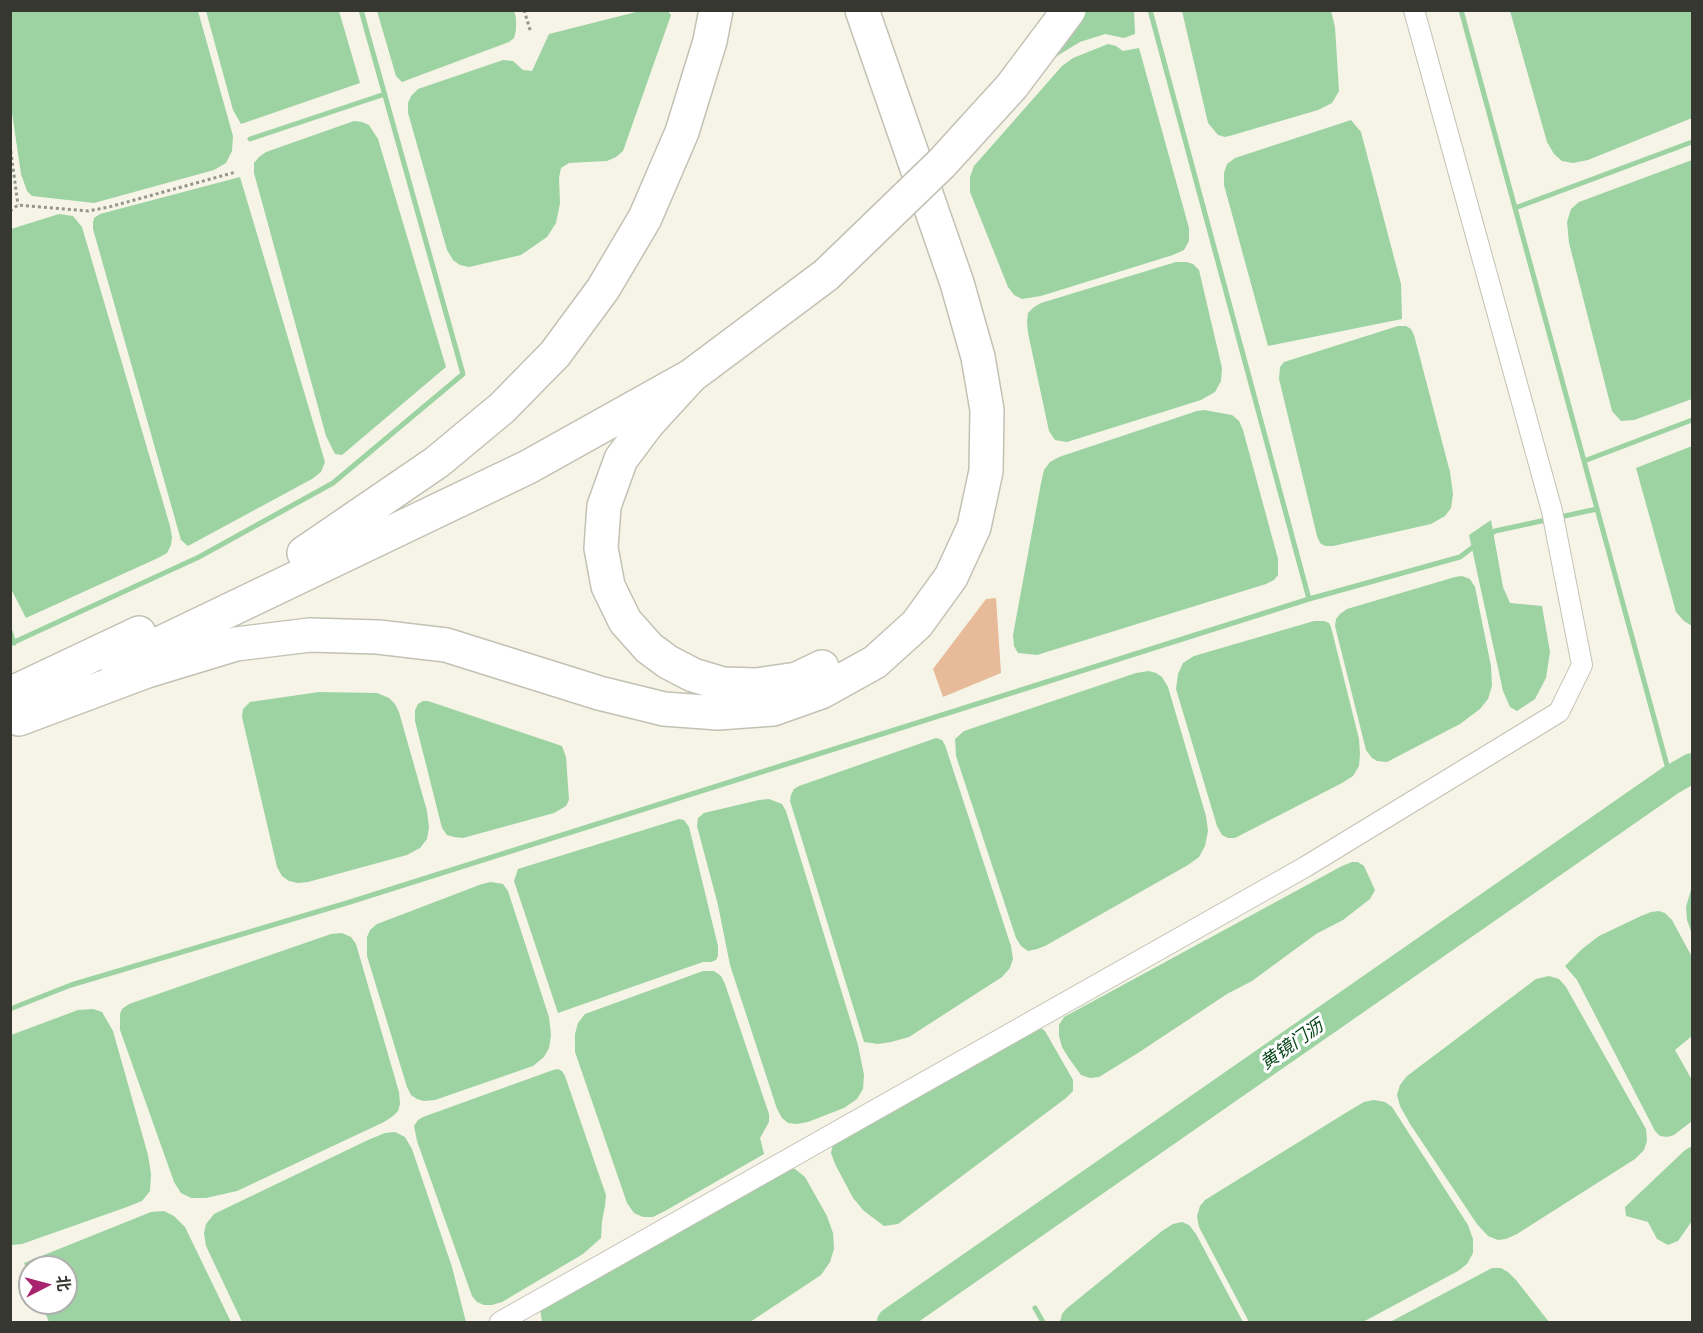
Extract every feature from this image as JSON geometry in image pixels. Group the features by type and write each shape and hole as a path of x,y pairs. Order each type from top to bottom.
{"highway":[{"path":"13,712 304,553 437,462 502,408 555,354 603,289 645,218 682,132 710,41 716,10"},
{"path":"691,376 648,423 621,459 604,506 601,548 608,586 625,621 649,648 668,662 693,675 723,684 756,686 797,679 831,663 871,638 909,602 935,561 954,516 966,468 967,417 957,356 933,274 842,10"},
{"path":"13,712 236,644 310,635 378,636 446,645 599,693 664,710 718,713 773,709 821,692 875,662 917,624 951,577 974,527 986,471 987,410 978,357 957,283 862,10"},
{"path":"304,553 524,462 735,330 828,256 958,122 1049,10"},
{"path":"13,712 128,658 524,462 691,376 826,275 942,163 1011,86 1070,10"}],"street":[{"path":"500,1323 1305,867 1559,712 1582,665 1552,511 1414,10"}],"path":[{"path":"524,10 531,33"},
{"path":"10,145 18,205"},
{"path":"10,211 18,205 88,211 236,172"}],"shaded area":[{"path":"10,11 198,11 233,136 232,151 226,163 214,170 94,203 32,196 27,191 21,174 11,106"},
{"path":"206,11 339,11 360,83 241,124 233,110"},
{"path":"377,11 514,11 516,30 514,38 509,42 402,82 396,76"},
{"path":"640,11 668,11 671,15 623,151 607,161 569,163 561,168 560,203 556,223 547,237 521,255 469,267 453,260 447,250 408,113 411,96 418,89 503,60 513,61 523,70 532,71 549,34"},
{"path":"1064,11 1134,11 1135,34 1124,38 1105,34 1080,42 1052,59"},
{"path":"1182,11 1331,11 1335,27 1339,91 1332,103 1318,110 1225,137 1218,135 1208,123"},
{"path":"1510,11 1692,11 1692,118 1588,160 1573,163 1562,161 1554,154 1547,142"},
{"path":"1108,44 1123,51 1139,48 1189,228 1189,241 1184,250 1173,255 1041,296 1022,299 1014,295 1008,287 970,192 970,177 974,166 1062,66 1073,58"},
{"path":"1351,120 1361,132 1401,284 1402,319 1268,346 1224,185 1227,164 1235,158"},
{"path":"354,121 369,125 378,139 446,367 342,455 335,454 326,436 254,173 254,163 266,152"},
{"path":"1692,160 1692,399 1634,420 1621,421 1612,411 1569,243 1567,222 1571,209 1579,202"},
{"path":"240,177 325,462 321,472 312,479 188,546 181,540 93,223 94,218 100,214"},
{"path":"59,214 73,216 82,227 172,537 167,553 158,558 26,618 10,587 11,229"},
{"path":"1176,262 1193,264 1199,270 1222,368 1221,381 1215,392 1201,400 1067,442 1055,440 1049,431 1028,333 1028,313 1041,303"},
{"path":"1398,326 1406,326 1414,335 1450,472 1453,494 1451,508 1445,516 1431,524 1325,546 1320,543 1317,536 1279,379 1280,367 1284,362"},
{"path":"1204,410 1232,415 1239,421 1278,559 1278,575 1266,584 1037,655 1018,653 1014,646 1013,635 1041,483 1044,470 1050,462 1059,457"},
{"path":"1692,446 1692,626 1676,612 1636,468"},
{"path":"1491,520 1503,587 1510,603 1542,606 1550,652 1546,678 1535,699 1517,711 1510,707 1503,691 1469,535"},
{"path":"1462,576 1470,579 1475,587 1491,666 1492,686 1488,699 1480,709 1460,724 1387,762 1377,761 1366,750 1335,626 1336,619 1347,609"},
{"path":"996,598 1001,673 943,697 933,669 986,599"},
{"path":"1314,621 1324,621 1331,627 1359,739 1359,766 1353,776 1342,783 1235,838 1228,838 1222,835 1217,826 1176,689 1178,674 1183,663 1194,656"},
{"path":"1149,671 1162,677 1168,687 1206,816 1208,831 1205,846 1199,857 1188,865 1045,946 1028,951 1016,938 956,756 955,739 964,731 1136,673"},
{"path":"319,692 377,693 389,698 395,704 427,811 429,827 427,839 420,848 407,855 298,883 282,876 277,867 242,717 243,709 250,702"},
{"path":"423,701 562,746 566,757 569,800 566,806 554,813 463,838 447,835 442,828 415,721 415,710"},
{"path":"936,738 942,740 945,745 1011,946 1013,959 1010,968 1002,977 909,1037 878,1044 864,1042 790,801 791,795 799,786"},
{"path":"769,799 782,804 786,811 858,1045 864,1075 863,1089 857,1099 844,1108 797,1124 788,1123 777,1109 730,965 718,905 697,826 698,818 704,813"},
{"path":"679,819 684,820 689,827 718,946 716,960 703,962 558,1013 514,881 518,869"},
{"path":"1352,862 1358,862 1364,866 1375,890 1370,899 1343,920 1316,934 1252,981 1227,994 1099,1077 1090,1078 1081,1075 1062,1047 1059,1025 1064,1017"},
{"path":"491,882 503,884 508,891 549,1017 551,1035 549,1048 544,1057 533,1066 435,1100 417,1099 411,1095 407,1087 367,956 367,937 370,930 377,924"},
{"path":"1692,886 1692,934 1687,920 1686,907"},
{"path":"1659,911 1672,920 1692,957 1692,1036 1675,1050 1692,1080 1692,1121 1674,1135 1667,1137 1660,1136 1655,1131 1577,980 1565,966 1599,936 1641,916"},
{"path":"342,933 351,937 356,944 399,1092 398,1111 384,1122 237,1191 206,1198 191,1198 181,1193 174,1182 120,1030 122,1009 129,1004 331,934"},
{"path":"703,971 714,971 721,976 725,984 769,1114 769,1122 760,1138 764,1154 665,1211 653,1217 643,1217 634,1213 627,1203 575,1052 575,1034 578,1023 585,1014"},
{"path":"1549,976 1559,979 1566,987 1646,1129 1647,1141 1644,1150 1635,1159 1517,1234 1498,1240 1488,1236 1477,1224 1410,1124 1397,1095 1400,1085 1407,1076 1536,979"},
{"path":"93,1009 102,1012 113,1031 148,1155 151,1174 150,1191 142,1201 127,1207 22,1244 11,1245 11,1035 78,1010"},
{"path":"1040,1027 1045,1031 1073,1080 1073,1091 898,1224 884,1226 864,1211 853,1198 835,1164 831,1153 833,1144"},
{"path":"558,1069 565,1076 606,1195 601,1238 583,1254 502,1302 484,1305 472,1296 417,1141 414,1126 423,1117"},
{"path":"1374,1100 1385,1102 1392,1107 1468,1225 1473,1239 1473,1253 1467,1264 1363,1322 1249,1322 1199,1227 1197,1216 1200,1206 1205,1200 1352,1109 1364,1102"},
{"path":"395,1132 405,1137 412,1149 452,1267 466,1322 242,1322 206,1246 204,1233 206,1224 214,1214 368,1140 385,1133"},
{"path":"1692,1146 1692,1221 1678,1241 1668,1245 1657,1239 1648,1222 1626,1216 1625,1207"},
{"path":"787,1167 795,1169 805,1177 827,1216 833,1233 834,1249 830,1262 821,1275 750,1322 542,1322 540,1309"},
{"path":"164,1211 174,1216 185,1227 231,1322 49,1322 46,1315 78,1315 78,1255 44,1255 151,1212"},
{"path":"1182,1222 1189,1225 1196,1234 1243,1322 1060,1322 1066,1309 1162,1231 1173,1224"},
{"path":"1492,1268 1501,1268 1508,1272 1549,1322 1390,1322"}],"waterway":[{"path":"10,644 199,557 333,483 463,374 361,10"},
{"path":"1150,10 1309,599"},
{"path":"1461,10 1671,780"},
{"path":"250,139 385,94"},
{"path":"1515,208 1692,142"},
{"path":"1584,461 1692,420"},
{"path":"1487,537 1495,531 1597,509"},
{"path":"10,1009 71,985 350,902 1309,599 1460,557 1477,544"},
{"path":"10,631 14,643"},
{"name":"黄镜门沥","path":"892,1322 1671,780 1692,768"},
{"path":"1035,1308 1043,1322"}]}
